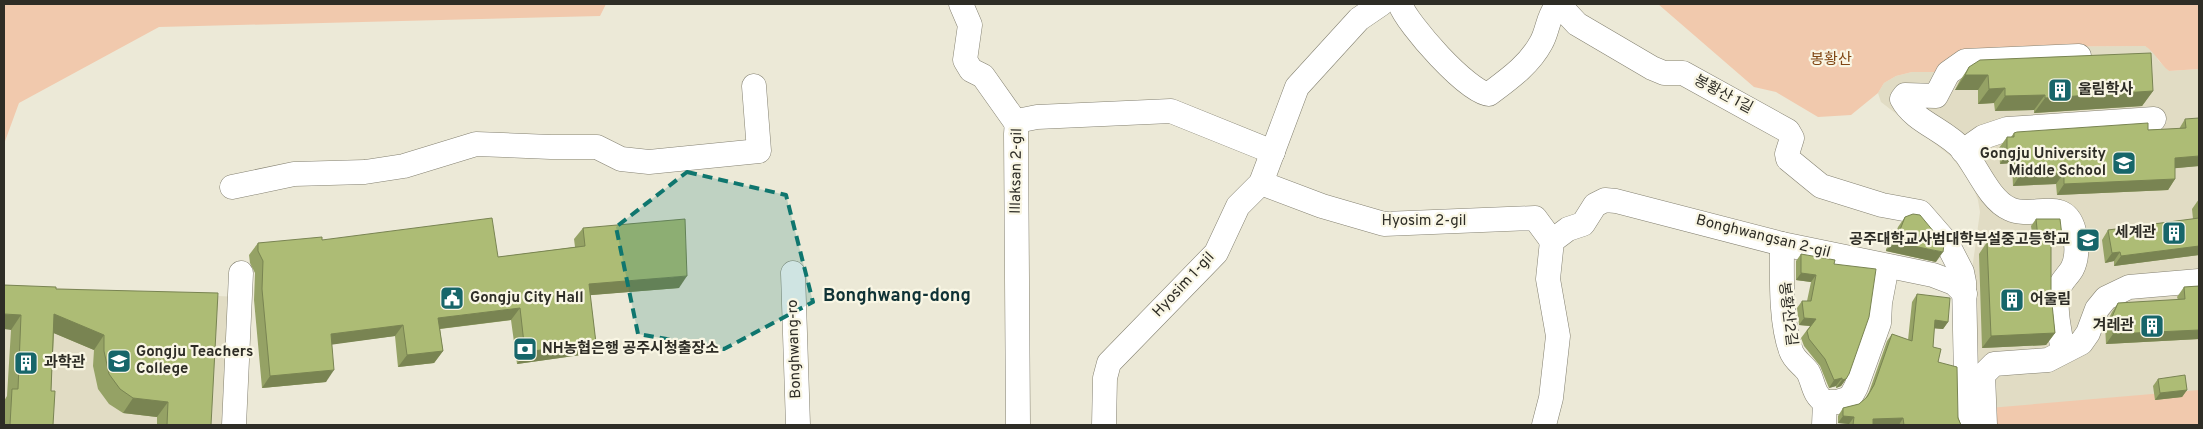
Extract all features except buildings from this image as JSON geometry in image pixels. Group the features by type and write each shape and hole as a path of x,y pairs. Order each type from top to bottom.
{"street":[{"path":"961,4 970,25 965,60 971,70 983,76 1017,124"},
{"name":"Hyosim 1-gil","path":"1104,425 1105,378 1109,363 1206,264 1224,238 1238,206 1261,183 1297,87 1359,19 1381,4"},
{"name":"봉황산 1길","path":"1400,4 1434,51 1453,70 1484,94 1489,94 1521,69 1540,44 1550,14 1556,7 1563,9 1577,24 1652,68 1664,73 1683,73 1788,131 1792,138 1787,154 1788,160 1822,186 1882,205 1920,212 1943,238 1957,260 1962,272 1964,294"},
{"path":"2063,351 2058,314 2058,290 2073,268 2076,258 2076,246 2071,222 2065,214 2055,210 2030,212 2009,209 1988,189 1963,150 1943,132 1907,109 1902,100 1905,95 1936,96 1948,73 1965,61 2102,55"},
{"path":"232,187 294,174 365,172 404,166 476,144 597,147 621,159 649,162 758,151 754,86"},
{"name":"Illaksan 2-gil","path":"1018,425 1017,121 1036,117 1171,111 1273,152"},
{"path":"1963,150 1984,137 2007,129 2154,119"},
{"name":"Hyosim 2-gil","path":"1261,183 1322,206 1384,224 1536,218 1552,241"},
{"name":"Bonghwangsan 2-gil","path":"1552,241 1568,229 1583,224 1594,205 1605,200 1616,201 1782,244 1933,276 1954,283 1964,294"},
{"path":"1544,425 1551,398 1558,336 1548,280 1552,241"},
{"name":"봉황산2길","path":"1782,244 1783,305 1789,344 1796,360 1808,372 1817,395 1825,402"},
{"path":"1824,425 1825,402 1837,402 1850,398 1856,388 1880,323 1880,303 1887,266"},
{"path":"234,425 241,273"},
{"name":"Bonghwang-ro","path":"793,273 798,425"},
{"path":"1985,425 1983,376 1994,364 2048,360 2081,343 2088,333 2097,309 2106,298 2129,287 2199,282"},
{"path":"1964,294 1967,425"}],"highlighted area":[{"path":"687,172 786,195 813,302 724,349 638,334 616,227"}],"shaded area":[{"name":"공주대학교사범대학부설중고등학교","path":"2145,46 2155,52 2158,60 2169,71 2199,69 2199,425 1974,425 1972,270 1980,212 1978,200 1973,187 1952,157 1881,102 1878,93 1884,83 1896,76 1912,72 1937,72 1990,52 2009,47"},
{"name":"Gongju Teachers College","path":"4,285 238,297 230,425 4,425"}],"green space":[{"path":"4,4 606,4 600,16 159,27 19,103 4,144"},
{"name":"봉황산","path":"1658,4 2199,4 2199,69 2169,71 2145,46 2009,47 1990,52 1938,72 1912,72 1896,76 1884,83 1878,93 1851,115 1818,117 1776,92 1754,87"},
{"path":"2199,390 2199,425 1989,425 1989,408"}],"place":[{"name":"울림학사","path":"2060,90"},
{"name":"Gongju University Middle School","path":"2124,163"},
{"name":"세계관","path":"2174,233"},
{"name":"공주대학교사범대학부설중고등학교","path":"2088,240"},
{"name":"Gongju City Hall","path":"452,298"},
{"name":"어울림","path":"2012,300"},
{"name":"겨레관","path":"2152,326"},
{"name":"NH농협은행 공주시청출장소","path":"525,349"},
{"name":"Gongju Teachers College","path":"119,361"},
{"name":"과학관","path":"26,363"}],"district":[{"name":"Bonghwang-dong","path":"897,296"}]}
